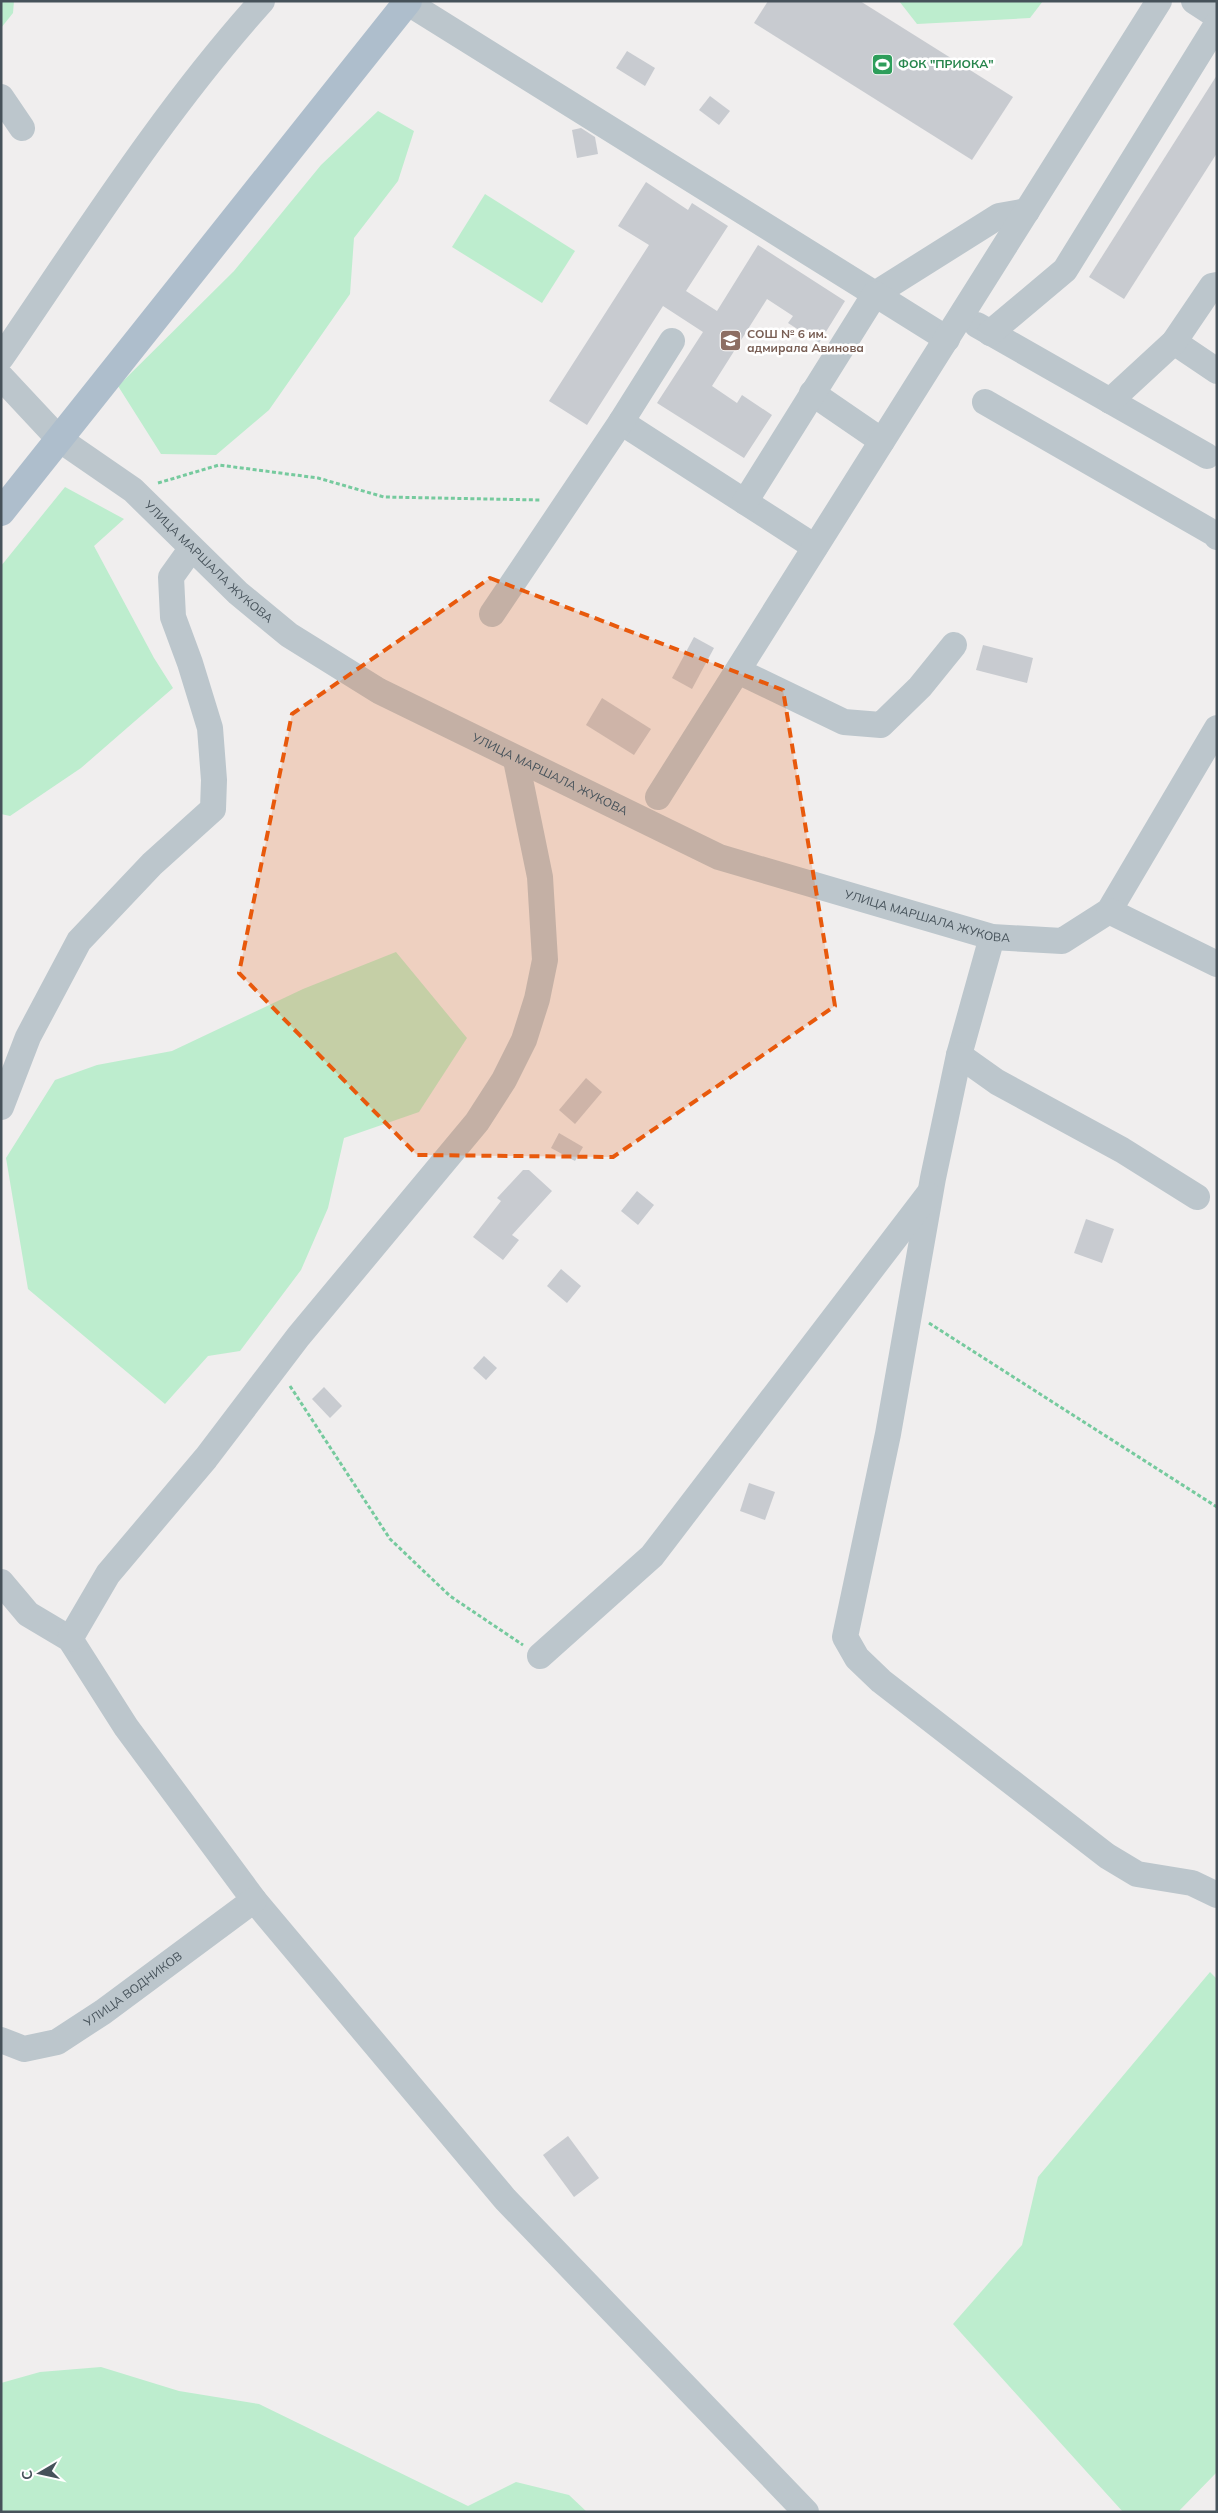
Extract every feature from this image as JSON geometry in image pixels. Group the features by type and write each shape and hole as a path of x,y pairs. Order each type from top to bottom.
{"main road":[{"path":"1,512 407,2"}],"street":[{"path":"1,358 137,159 227,40 262,1"},
{"path":"658,796 1159,1"},
{"path":"1194,1 1217,16"},
{"path":"407,2 947,339"},
{"path":"990,333 1065,270 1217,24"},
{"path":"1,97 22,128"},
{"path":"745,502 875,294 999,216 1027,212"},
{"path":"1110,401 1174,342 1212,286 1217,285"},
{"path":"961,316 1207,456"},
{"path":"492,614 621,422 672,341"},
{"path":"1174,342 1217,371"},
{"name":"УЛИЦА МАРШАЛА ЖУКОВА","path":"1,377 60,439 133,490 190,549 238,593 289,635 379,691 516,760 719,857 992,937 1062,942 1109,911"},
{"path":"812,393 882,441"},
{"path":"984,402 1215,534 1217,537"},
{"path":"621,422 815,547"},
{"path":"1,1107 28,1038 79,941 152,864 213,810 214,780 210,728 190,663 173,618 171,578 190,549"},
{"path":"738,671 844,722 881,724 920,687 954,645"},
{"path":"1217,728 1208,759 1109,911 1217,964"},
{"path":"70,1639 108,1574 206,1458 276,1365 477,1122 504,1080 524,1040 537,999 545,960 540,877 516,760"},
{"path":"992,937 960,1055 930,1191 888,1434 845,1637 856,1658 881,1681 1107,1856 1137,1874 1192,1883 1217,1895"},
{"path":"960,1055 996,1082 1122,1150 1197,1197"},
{"path":"540,1656 652,1556 930,1191"},
{"path":"1,1582 28,1614 70,1639 126,1727 254,1900 505,2198 806,2512"},
{"name":"УЛИЦА ВОДНИКОВ","path":"1,2040 24,2049 57,2042 103,2012 254,1900"}],"path":[{"path":"133,490 218,465 318,478 384,497 569,500"},
{"path":"910,1310 1217,1508"},
{"path":"276,1365 390,1539 450,1596 540,1656"}],"highlighted area":[{"path":"490,578 783,690 835,1006 613,1157 417,1155 239,973 292,714"}],"green space":[{"path":"1,1 14,1 13,13 1,28"},
{"path":"899,1 1043,1 1030,18 917,24"},
{"path":"378,111 414,131 398,181 354,238 350,294 269,410 216,455 161,454 118,386 234,271 321,165"},
{"path":"485,194 575,251 542,303 452,247"},
{"path":"65,487 124,519 94,546 154,658 173,688 81,768 10,816 1,814 1,566"},
{"path":"396,952 467,1038 419,1112 344,1138 328,1208 301,1270 240,1351 208,1356 165,1404 28,1289 6,1158 55,1080 97,1065 172,1051 303,989"},
{"path":"1210,1972 1217,1979 1217,2472 1178,2512 1123,2512 953,2324 1022,2245 1038,2177"},
{"path":"101,2367 179,2391 259,2404 468,2506 516,2482 569,2495 587,2512 1,2512 1,2383 40,2372"}],"building":[{"path":"768,1 860,1 1013,97 972,160 754,23"},
{"path":"627,51 655,68 645,86 616,68"},
{"path":"1217,75 1217,153 1124,299 1089,277"},
{"path":"710,96 730,111 719,125 699,110"},
{"path":"581,128 595,137 598,154 577,158 572,130"},
{"path":"646,182 688,210 692,203 728,226 686,291 717,311 758,245 845,301 819,343 788,323 793,316 767,299 712,386 737,403 742,395 772,415 744,458 657,403 703,332 663,306 587,425 549,401 649,245 618,226"},
{"path":"694,637 714,648 692,689 672,678"},
{"path":"983,645 1033,658 1027,683 976,670"},
{"path":"602,698 651,729 634,755 586,725"},
{"path":"586,1078 602,1092 575,1124 559,1110"},
{"path":"559,1133 583,1147 575,1161 551,1148"},
{"path":"523,1170 529,1170 552,1191 512,1235 519,1240 503,1260 473,1237 501,1201 497,1198"},
{"path":"637,1191 654,1205 638,1225 621,1211"},
{"path":"1086,1219 1114,1229 1102,1263 1074,1253"},
{"path":"561,1269 581,1286 567,1303 547,1286"},
{"path":"484,1356 497,1368 486,1380 473,1368"},
{"path":"324,1387 342,1406 330,1418 312,1399"},
{"path":"749,1483 775,1492 765,1520 740,1511"},
{"path":"568,2136 599,2178 574,2197 543,2155"}],"place":[{"name":"ФОК \"ПРИОКА\"","path":"882,64"},
{"name":"СОШ № 6 им. адмирала Авинова","path":"731,341"}]}
